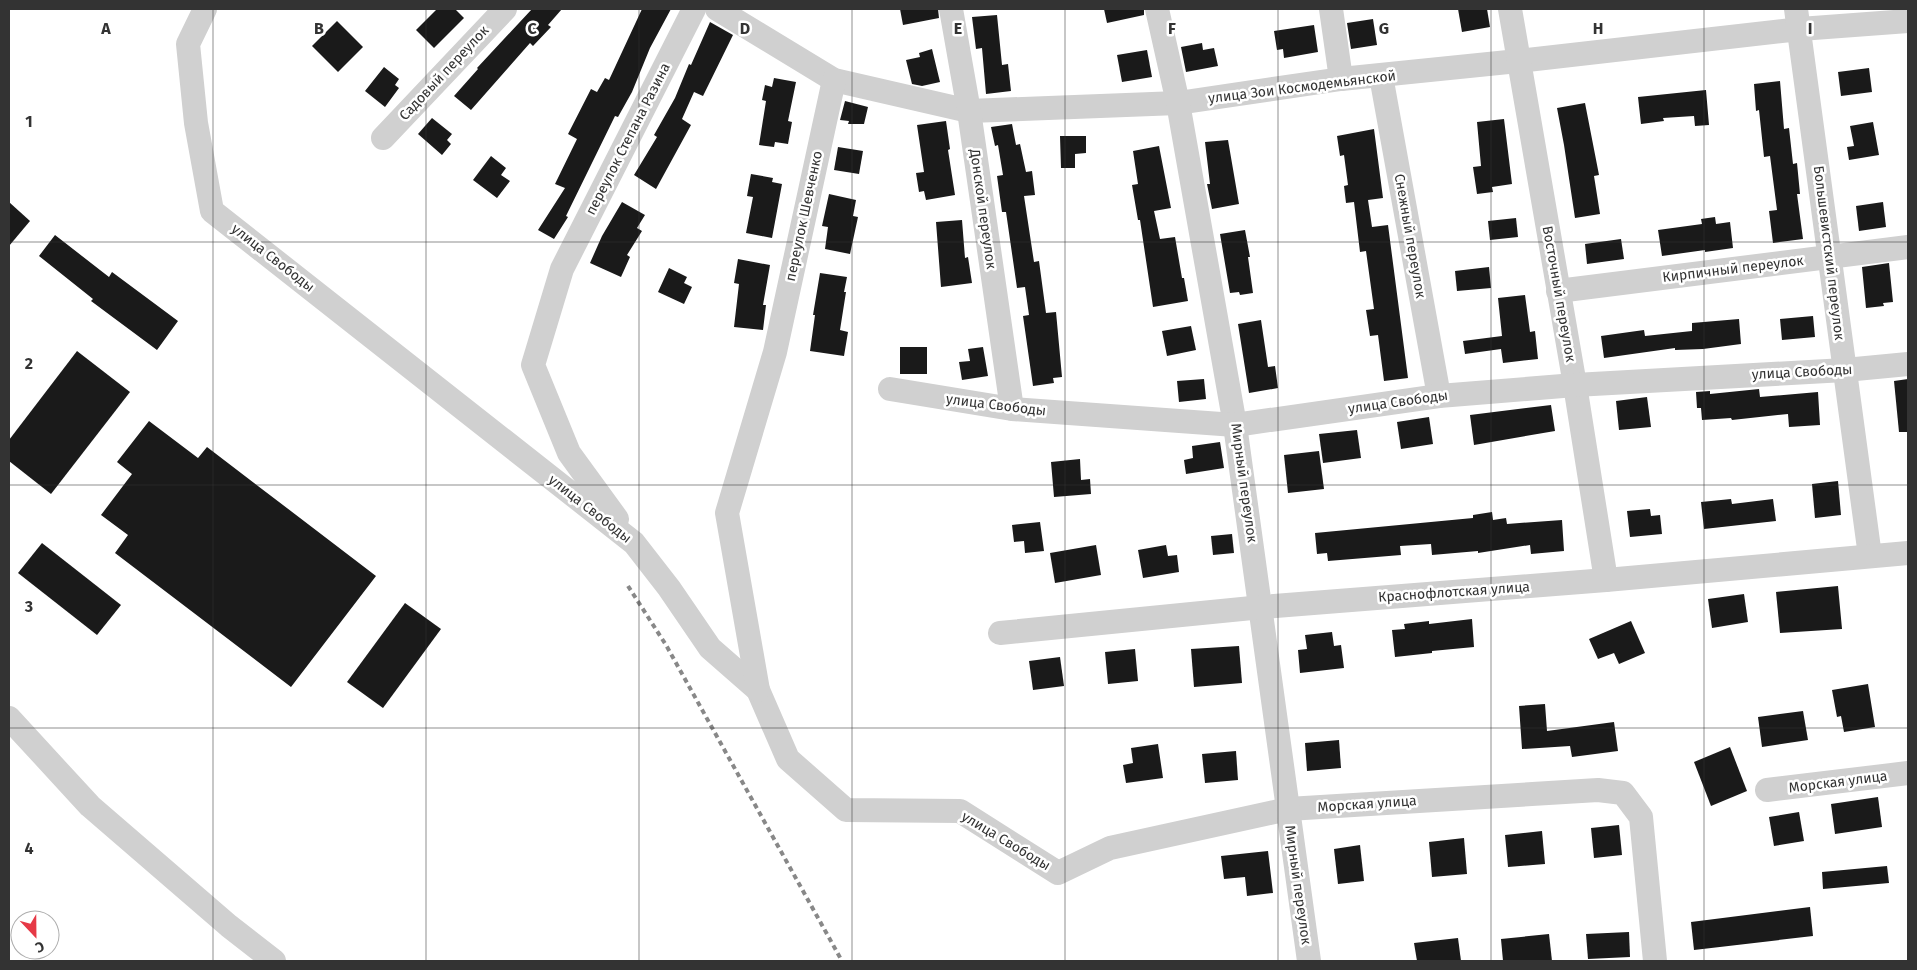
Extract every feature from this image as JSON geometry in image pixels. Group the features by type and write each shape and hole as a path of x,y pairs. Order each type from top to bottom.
{"street":[{"name":"улица Свободы","path":"205,9 188,44 196,123 212,211 634,543 669,588 710,648 758,690 788,759 846,810 960,811 1058,873 1110,848"},
{"name":"Садовый переулок","path":"383,138 505,9"},
{"name":"переулок Степана Разина","path":"634,543 569,453 533,364 562,269 694,9"},
{"name":"улица Зои Космодемьянской","path":"717,9 834,80 969,111 1178,103 1342,80 1518,61 1798,19 1908,21"},
{"name":"Донской переулок","path":"951,9 969,111 1012,409"},
{"name":"Мирный переулок","path":"1157,9 1178,103 1235,425 1262,607 1309,961"},
{"path":"1331,9 1342,80"},
{"name":"Восточный переулок","path":"1510,9 1575,385 1606,580"},
{"name":"Большевистский переулок","path":"1798,19 1870,556"},
{"name":"Снежный переулок","path":"1381,76 1439,396"},
{"name":"переулок Шевченко","path":"758,690 727,513 775,352 834,80"},
{"name":"Кирпичный переулок","path":"1558,292 1908,247"},
{"name":"улица Свободы","path":"890,389 1012,409 1235,425 1439,396 1575,385 1845,370 1908,364"},
{"name":"Краснофлотская улица","path":"1000,633 1262,607 1606,580 1908,553"},
{"path":"9,718 90,806 229,926 274,961"},
{"name":"Морская улица","path":"1767,790 1908,773"},
{"name":"Морская улица","path":"1110,848 1288,809 1598,790 1623,793 1641,817 1655,961"}],"building":[{"path":"437,9 455,9 464,18 434,48 416,30"},
{"path":"532,9 562,9 548,25 551,27 533,46 530,43 471,110 454,96 477,68"},
{"path":"642,9 671,9 650,48 632,92 618,117 615,116 566,216 568,217 554,239 538,230 565,188 555,184 577,139 568,134 591,89 597,92 605,78 609,80"},
{"path":"900,9 938,9 939,18 903,25"},
{"path":"1104,9 1144,9 1144,15 1107,23"},
{"path":"1458,9 1487,9 1490,27 1462,32"},
{"path":"997,15 1002,65 1008,64 1011,91 986,94 982,48 976,49 972,17"},
{"path":"1373,19 1377,45 1351,49 1347,23"},
{"path":"337,21 363,47 338,72 312,46"},
{"path":"710,22 733,35 703,96 694,92 682,119 691,125 656,189 634,175 657,137 654,135 675,98 689,64 691,65"},
{"path":"1314,25 1318,52 1284,58 1283,49 1277,50 1274,31"},
{"path":"1202,43 1203,50 1214,48 1218,66 1186,72 1181,47"},
{"path":"932,49 940,82 922,86 912,84 906,60 920,57 919,53"},
{"path":"1147,50 1152,77 1122,82 1117,55"},
{"path":"384,67 399,79 395,85 399,88 385,107 365,91"},
{"path":"1869,68 1872,92 1841,96 1838,72"},
{"path":"774,78 796,82 788,121 792,122 788,144 775,142 774,147 759,145 766,101 762,100 765,85 772,87"},
{"path":"1780,81 1784,129 1789,128 1793,164 1797,163 1800,194 1797,194 1803,239 1773,243 1769,211 1777,210 1770,156 1764,157 1759,110 1756,111 1754,84"},
{"path":"1706,90 1709,125 1695,126 1694,116 1663,118 1664,121 1641,124 1638,97"},
{"path":"845,101 868,107 864,124 848,124 849,121 840,120"},
{"path":"1585,103 1599,175 1594,176 1600,214 1575,218 1557,108"},
{"path":"432,118 452,134 447,140 451,144 442,155 418,134"},
{"path":"1504,119 1512,184 1492,187 1493,192 1477,194 1473,167 1481,166 1477,122"},
{"path":"946,121 950,149 948,150 955,195 926,200 924,191 919,192 916,173 924,172 917,125"},
{"path":"1873,122 1879,155 1849,160 1847,147 1854,146 1850,126"},
{"path":"1012,124 1016,145 1020,144 1026,172 1032,171 1035,195 1024,196 1034,262 1039,261 1046,313 1056,312 1062,377 1053,378 1054,383 1033,386 1023,316 1029,315 1025,287 1017,288 1006,212 1002,212 997,176 1003,175 998,145 995,146 991,127"},
{"path":"1374,129 1383,198 1368,200 1372,227 1388,225 1408,378 1384,381 1378,335 1370,336 1366,310 1374,309 1366,251 1360,252 1354,202 1346,203 1344,186 1348,185 1344,155 1340,156 1337,136"},
{"path":"1060,136 1086,136 1086,153 1075,154 1075,168 1061,168"},
{"path":"1228,140 1239,204 1212,209 1207,184 1210,184 1205,142"},
{"path":"1159,146 1171,208 1154,211 1160,239 1175,237 1188,301 1153,307 1140,220 1138,220 1132,185 1138,184 1133,151"},
{"path":"838,147 863,151 859,174 834,170"},
{"path":"491,156 506,168 501,175 510,181 497,198 473,180"},
{"path":"751,174 773,178 772,182 782,184 772,238 746,233 753,197 747,196"},
{"path":"829,194 856,200 853,216 858,217 850,254 825,249 828,227 822,226"},
{"path":"9,202 30,221 9,246"},
{"path":"622,202 645,215 637,228 642,231 627,255 630,257 621,277 590,263 602,236"},
{"path":"1883,202 1886,227 1859,231 1856,206"},
{"path":"1715,217 1716,224 1730,222 1733,248 1662,256 1658,230 1702,224 1701,219"},
{"path":"1516,218 1518,237 1490,240 1488,221"},
{"path":"962,220 965,258 968,257 972,283 941,287 936,222"},
{"path":"1245,230 1250,257 1248,257 1253,293 1240,295 1239,292 1230,293 1220,234"},
{"path":"55,235 109,277 112,272 178,321 157,350 91,301 93,299 39,256"},
{"path":"1621,239 1624,259 1587,264 1585,244"},
{"path":"738,259 770,265 763,305 766,305 763,330 734,327 739,284 734,283"},
{"path":"1889,263 1893,302 1883,303 1884,306 1866,308 1862,267"},
{"path":"1489,267 1491,288 1457,291 1455,271"},
{"path":"669,268 687,277 684,283 692,287 684,304 658,292"},
{"path":"820,273 847,277 840,330 848,332 844,356 810,351 815,315 813,315"},
{"path":"1525,295 1530,332 1535,331 1538,359 1503,363 1501,349 1465,354 1463,341 1502,336 1498,298"},
{"path":"1813,316 1815,337 1782,340 1780,319"},
{"path":"1739,319 1741,344 1703,349 1675,350 1675,348 1604,358 1601,336 1644,330 1645,336 1692,331 1692,323"},
{"path":"1261,320 1268,367 1275,366 1278,388 1249,393 1238,324"},
{"path":"1191,326 1196,350 1167,356 1162,331"},
{"path":"900,347 927,347 927,374 900,374"},
{"path":"983,347 988,376 962,380 959,362 970,361 968,349"},
{"path":"77,351 130,392 51,494 9,461 9,440"},
{"path":"1204,379 1206,399 1179,402 1177,381"},
{"path":"1908,379 1908,432 1899,432 1894,381"},
{"path":"1759,389 1760,397 1818,392 1820,425 1789,427 1788,414 1732,420 1731,418 1702,420 1701,408 1697,408 1696,392 1710,391 1710,394"},
{"path":"1647,397 1651,427 1619,430 1616,401"},
{"path":"1551,405 1555,431 1474,445 1470,415"},
{"path":"1429,417 1433,444 1401,449 1397,422"},
{"path":"149,421 198,458 207,447 376,576 291,687 115,553 128,535 101,515 132,474 117,462"},
{"path":"1357,430 1361,458 1323,463 1319,434"},
{"path":"1220,442 1224,468 1186,474 1184,460 1193,458 1192,446"},
{"path":"1319,451 1324,489 1288,493 1284,455"},
{"path":"1080,459 1081,480 1090,479 1091,494 1054,497 1051,462"},
{"path":"1838,481 1841,515 1815,518 1812,484"},
{"path":"1731,499 1732,504 1773,499 1776,521 1704,529 1701,502"},
{"path":"1650,509 1651,516 1660,515 1662,534 1630,537 1627,511"},
{"path":"1492,512 1493,520 1506,518 1507,524 1562,520 1564,551 1531,554 1530,545 1478,553 1478,551 1432,555 1431,544 1400,546 1401,555 1328,561 1327,553 1317,554 1315,533 1473,518 1473,515"},
{"path":"1040,522 1044,551 1025,553 1024,541 1014,542 1012,525"},
{"path":"1232,534 1234,553 1213,555 1211,536"},
{"path":"42,543 121,605 97,635 18,573"},
{"path":"1096,545 1101,575 1055,583 1050,553"},
{"path":"1166,545 1168,556 1177,555 1179,572 1143,578 1138,550"},
{"path":"1838,586 1842,629 1780,633 1776,592"},
{"path":"1744,594 1748,622 1712,628 1708,599"},
{"path":"405,603 441,629 383,708 347,682"},
{"path":"1472,619 1474,647 1395,657 1392,630 1405,629 1404,624 1429,621 1429,624"},
{"path":"1631,621 1645,653 1619,664 1614,653 1598,659 1589,639"},
{"path":"1332,632 1334,646 1341,645 1344,668 1300,673 1298,650 1307,649 1305,635"},
{"path":"1239,646 1242,683 1194,687 1191,649"},
{"path":"1135,649 1138,681 1108,684 1105,652"},
{"path":"1060,657 1064,686 1033,690 1029,661"},
{"path":"1868,684 1875,727 1844,732 1841,716 1837,717 1832,690"},
{"path":"1545,704 1547,731 1614,722 1618,751 1572,757 1570,746 1522,749 1519,706"},
{"path":"1803,711 1808,740 1762,747 1758,717"},
{"path":"1339,740 1341,768 1307,771 1305,743"},
{"path":"1158,744 1163,778 1126,783 1123,765 1133,763 1131,748"},
{"path":"1730,747 1747,791 1711,806 1694,762"},
{"path":"1236,751 1238,780 1205,783 1202,754"},
{"path":"1878,797 1882,827 1835,834 1831,804"},
{"path":"1799,812 1804,841 1774,846 1769,817"},
{"path":"1619,825 1622,855 1594,858 1591,828"},
{"path":"1542,831 1545,864 1508,867 1505,835"},
{"path":"1464,838 1467,874 1432,877 1429,842"},
{"path":"1360,845 1364,881 1338,884 1334,849"},
{"path":"1268,851 1273,893 1247,896 1245,877 1224,879 1221,856"},
{"path":"1887,866 1889,883 1823,889 1822,872"},
{"path":"1810,907 1813,936 1694,950 1691,922"},
{"path":"1629,932 1630,957 1588,959 1586,934"},
{"path":"1549,934 1552,961 1503,961 1501,939"},
{"path":"1458,938 1461,961 1417,961 1414,943"}],"railway":[{"path":"628,586 666,645 842,961"}]}
